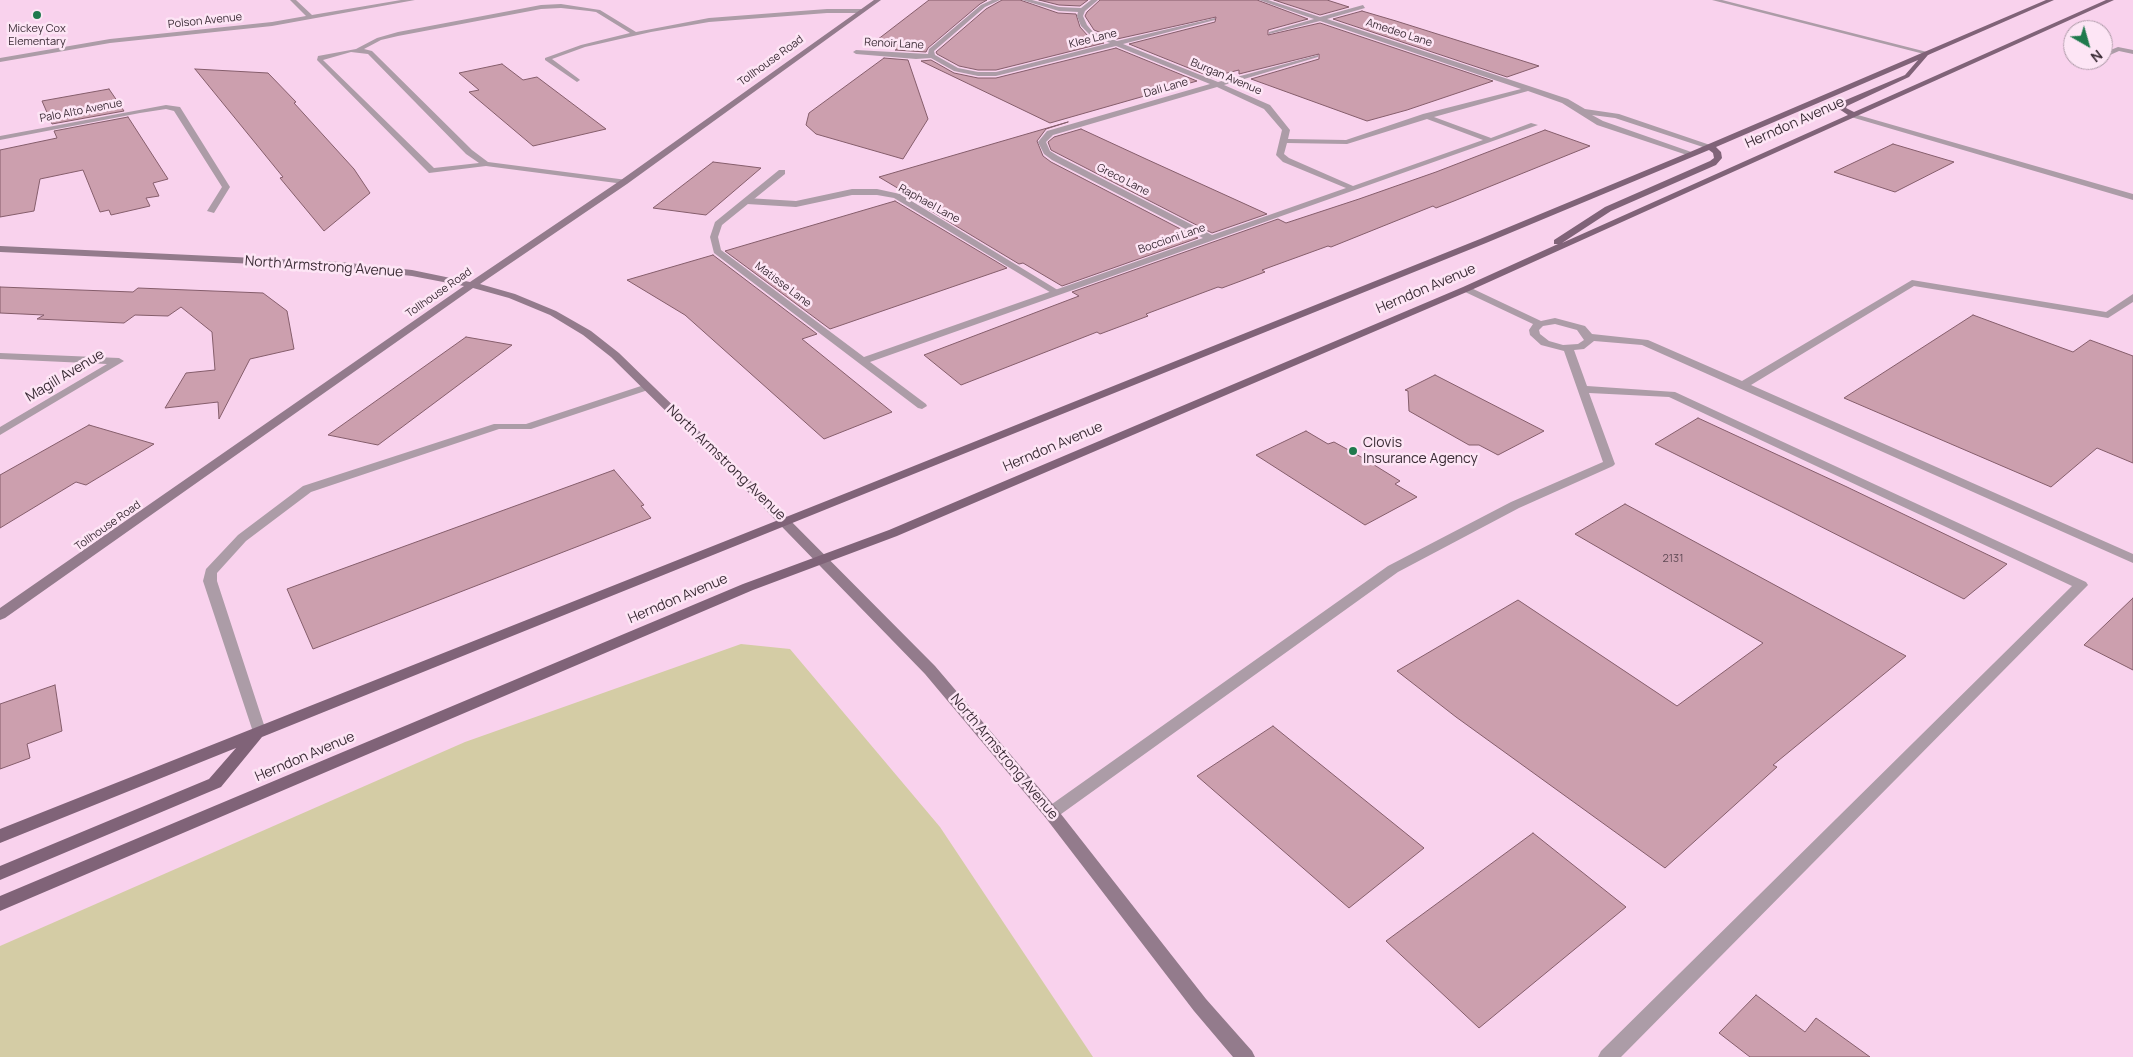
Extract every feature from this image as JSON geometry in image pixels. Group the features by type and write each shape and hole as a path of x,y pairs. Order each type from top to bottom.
{"main road":[{"name":"Herndon Avenue","path":"0,836 786,522 1693,154 2051,0"},
{"name":"Herndon Avenue","path":"0,904 748,587 893,533 1466,289 2111,0"},
{"path":"1854,115 1843,109 1844,104 1907,76 1928,53"},
{"path":"1519,266 1608,209 1713,163 1718,158 1717,152 1708,146"},
{"path":"0,873 215,783 259,731"}],"street":[{"path":"293,0 311,18"},
{"name":"Polson Avenue","path":"0,60 110,41 311,18 412,0"},
{"name":"Tollhouse Road","path":"0,616 472,285 624,182 878,0"},
{"name":"Renoir Lane","path":"932,56 931,50 976,12 990,2 997,0"},
{"path":"1025,0 1059,9 1082,10 1095,0"},
{"name":"Amedeo Lane","path":"1262,0 1565,101 1600,123 1693,154"},
{"path":"1715,0 1928,53"},
{"path":"358,50 379,39 398,34 540,7 561,6 598,11 636,34"},
{"path":"1271,33 1363,7"},
{"name":"Burgan Avenue","path":"1082,10 1080,16 1091,33 1267,107 1286,130 1280,155 1286,160 1352,188"},
{"path":"577,80 547,59 568,51 636,34 709,20 827,11 862,12"},
{"name":"Klee Lane","path":"978,74 996,74 1213,19"},
{"path":"486,164 470,152 370,52 358,50 331,53 320,57 320,60 432,171 486,164 624,182"},
{"name":"Renoir Lane","path":"856,52 916,57 932,56 956,70 978,74"},
{"path":"2113,55 2133,54"},
{"name":"Dali Lane","path":"1050,133 1316,56"},
{"path":"1284,141 1347,142 1426,116 1528,89"},
{"name":"Amedeo Lane","path":"1515,93 1552,105 1616,116 1708,146"},
{"name":"Palo Alto Avenue","path":"0,138 166,107 177,109 226,187 211,211"},
{"path":"1854,115 2133,197"},
{"path":"1426,116 1490,140"},
{"name":"Boccioni Lane","path":"862,361 1534,125"},
{"name":"Greco Lane","path":"1050,133 1042,142 1046,152 1210,238"},
{"name":"Matisse Lane","path":"782,172 718,224 714,237 717,251 922,406"},
{"name":"Raphael Lane","path":"747,201 796,204 852,192 877,192 897,196 1056,292"},
{"name":"North Armstrong Avenue","path":"0,249 340,265 412,273 472,285 512,296 553,313 587,333 615,355 786,522 930,670 1051,813 1200,1006 1245,1057"},
{"path":"1743,385 1912,283 2108,315 2133,297"},
{"path":"1466,289 1540,324 1555,322 1573,325 1586,332 1589,336 1644,342 2133,559"},
{"path":"1540,324 1534,330 1539,339 1554,346 1568,348 1586,344 1589,336"},
{"path":"1051,813 1393,569 1516,505 1609,464 1568,348"},
{"name":"Magill Avenue","path":"0,356 119,361 0,432"},
{"path":"259,731 210,581 211,572 242,538 308,489 498,426 527,427 648,387"},
{"path":"1581,389 1672,394 2081,585 1608,1057"}],"shaded area":[{"path":"741,644 790,649 940,827 1093,1057 0,1057 0,946 465,742"}],"building":[{"path":"929,0 987,0 928,48 926,52 895,50 897,49 877,40"},
{"path":"1002,0 1020,0 1058,13 1076,14 1080,27 1088,36 1104,43 996,70 978,70 959,66 937,54 936,52 986,9"},
{"path":"1039,0 1088,0 1080,6 1059,5"},
{"path":"1100,0 1257,0 1308,19 1268,30 1268,35 1320,23 1493,81 1407,110 1367,121 1251,79 1319,59 1319,54 1239,74 1239,70 1211,77 1129,44 1215,22 1216,17 1117,39 1094,30 1085,16"},
{"path":"1274,0 1327,0 1349,7 1320,15"},
{"path":"1362,11 1539,66 1507,77 1333,19"},
{"path":"1116,48 1197,81 1050,123 921,61 931,60 954,73 978,78 996,78"},
{"path":"884,58 908,60 928,119 903,159 816,134 806,125 809,113"},
{"path":"502,64 523,80 537,77 606,129 533,146 469,92 479,90 459,73"},
{"path":"195,69 268,73 296,102 294,103 354,169 370,193 324,231 280,178 283,177"},
{"path":"109,89 124,111 52,124 42,101"},
{"path":"128,117 168,179 153,183 159,196 146,198 150,206 111,215 109,210 100,212 83,170 40,179 34,211 0,217 0,150 57,138 54,131"},
{"path":"1068,122 1046,129 1037,141 1043,156 1051,162 1198,238 1062,286 1023,263 1019,264 908,197 911,196 879,177"},
{"path":"1081,129 1267,214 1212,233 1051,150 1048,142 1054,137"},
{"path":"1545,130 1590,146 1436,208 1433,206 1331,247 1328,246 1262,270 1265,272 1222,288 1218,287 1146,314 1148,316 1100,334 1097,332 961,385 924,355 1079,296 1072,292 1278,219 1286,223 1359,199"},
{"path":"1893,144 1954,162 1895,192 1834,172"},
{"path":"713,162 761,168 706,215 653,208"},
{"path":"895,201 1007,268 830,329 725,251"},
{"path":"713,255 817,334 802,339 892,412 824,439 685,315 627,280"},
{"path":"0,287 133,292 138,288 263,293 287,311 294,349 250,359 219,419 218,402 165,408 186,373 215,370 212,332 181,307 168,316 135,315 124,323 37,319 44,315 0,313"},
{"path":"1973,315 2073,352 2090,340 2133,356 2133,463 2097,448 2051,487 1844,398"},
{"path":"466,337 512,345 378,445 328,435"},
{"path":"1435,375 1544,431 1498,455 1479,445 1469,445 1409,411 1408,391 1405,390"},
{"path":"1698,418 2007,564 1964,599 1655,444"},
{"path":"89,425 154,444 86,485 76,482 0,528 0,475"},
{"path":"1306,431 1328,444 1334,442 1363,458 1400,481 1395,484 1417,497 1365,525 1256,455"},
{"path":"614,470 644,505 641,506 651,518 313,649 287,589"},
{"path":"1625,504 1906,656 1773,765 1777,767 1665,868 1456,717 1397,671 1518,600 1677,706 1763,643 1575,534"},
{"path":"2133,598 2133,670 2084,645"},
{"path":"55,685 62,731 27,744 30,758 0,769 0,704"},
{"path":"1273,726 1424,848 1349,908 1197,776"},
{"path":"1533,833 1626,907 1479,1028 1386,941"},
{"path":"1756,995 1805,1032 1816,1018 1870,1057 1750,1057 1719,1033"}],"place":[{"name":"Mickey Cox Elementary","path":"37,15"},
{"name":"Clovis Insurance Agency","path":"1353,451"}]}
